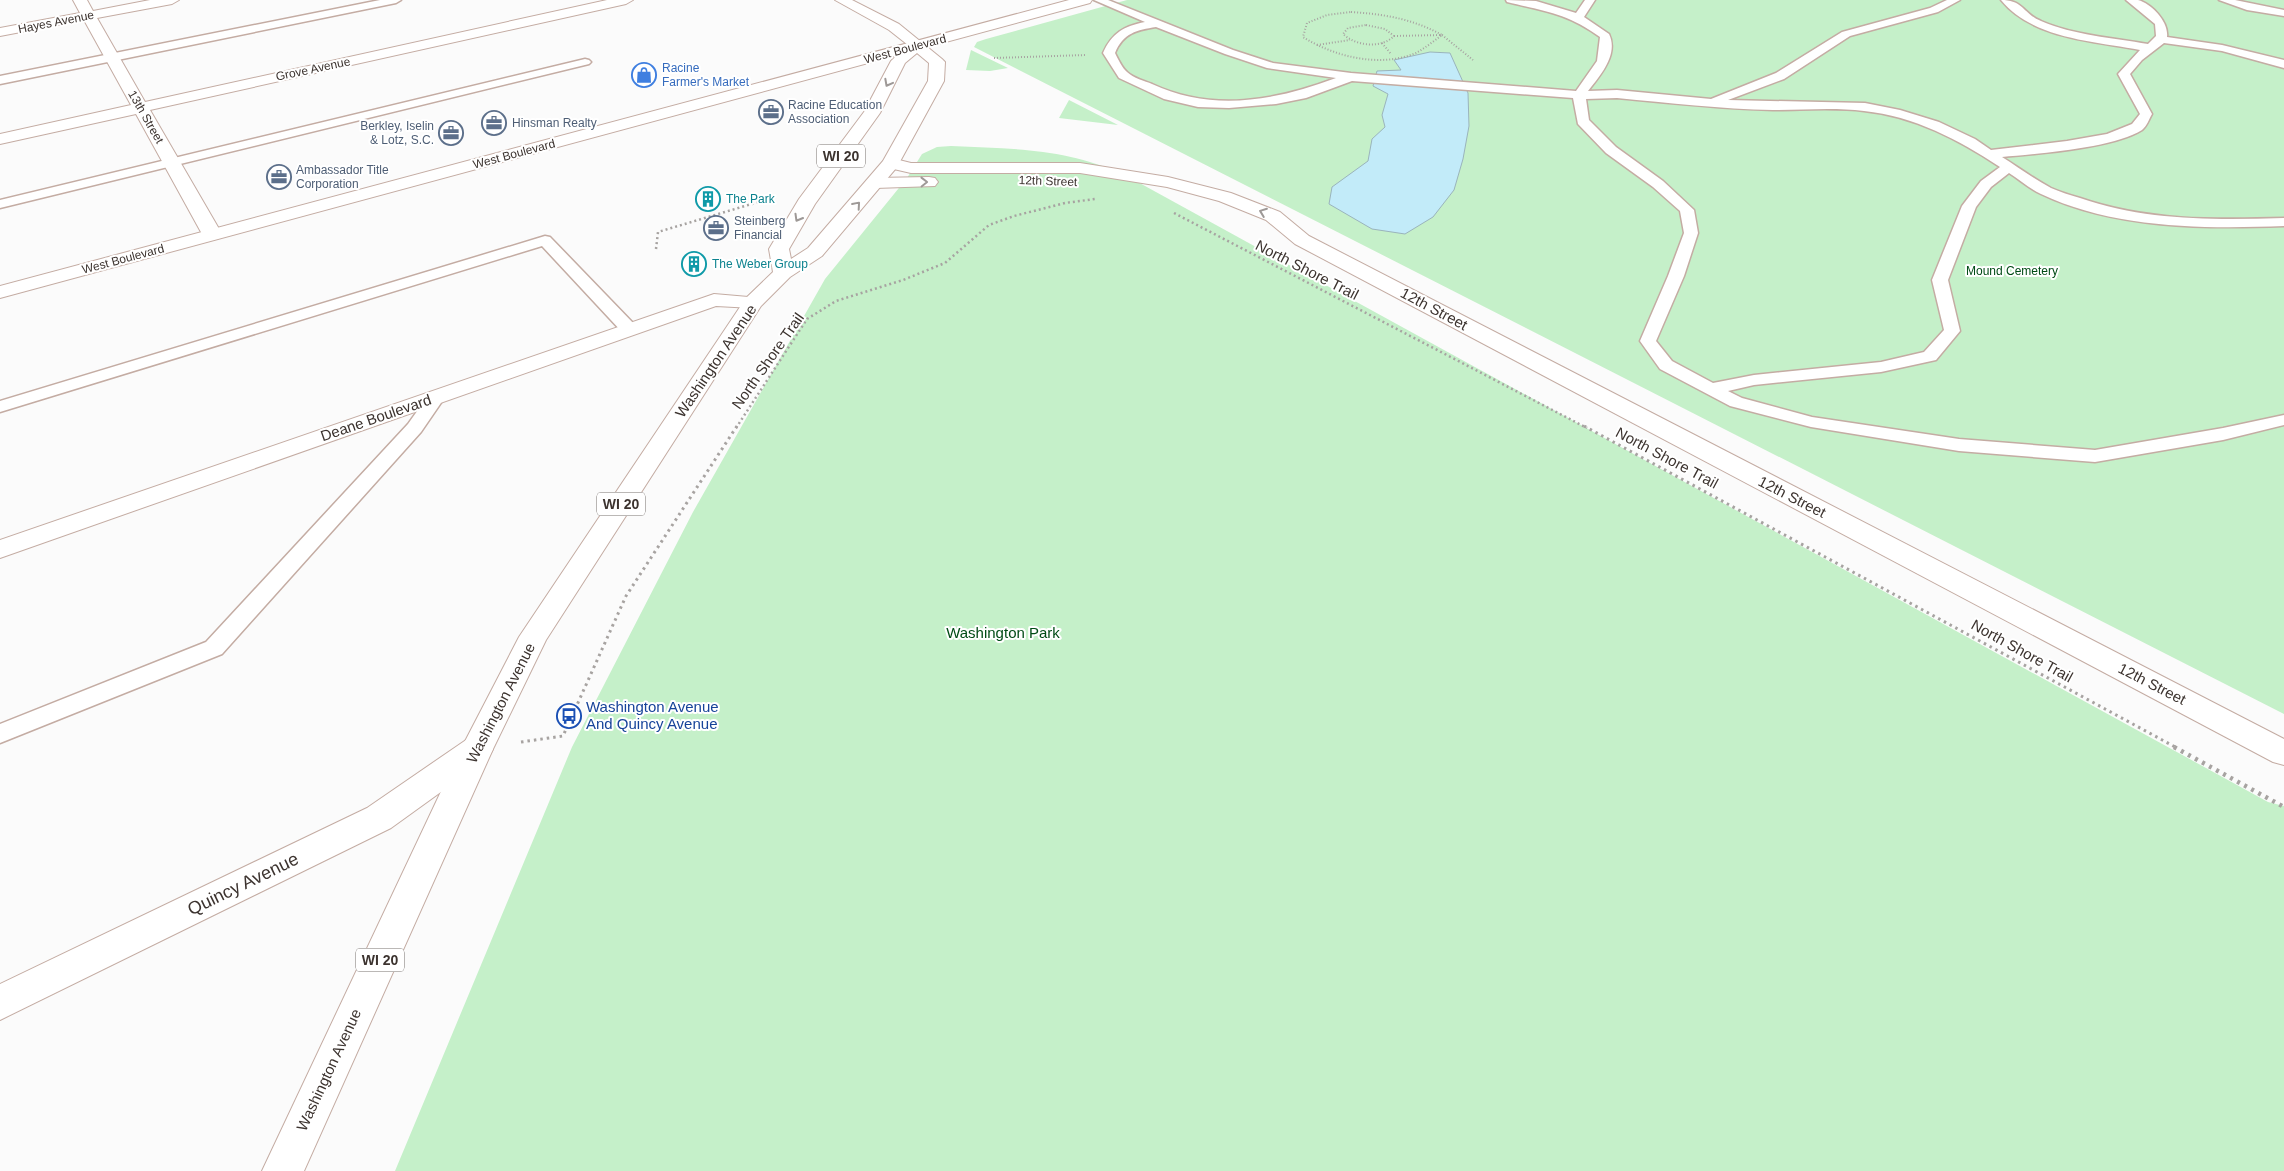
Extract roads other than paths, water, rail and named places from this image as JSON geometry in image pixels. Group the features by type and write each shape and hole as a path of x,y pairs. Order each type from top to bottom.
{"street":[{"name":"13th Street","path":"80,0 212,234"},
{"name":"Hayes Avenue","path":"0,32 172,0"},
{"name":"Grove Avenue","path":"0,139 626,0"},
{"name":"Washington Avenue","path":"283,1171 477,748 534,637 753,302 783,273 815,252 866,171 891,163 936,81 937,62 894,27 842,0"},
{"name":"West Boulevard","path":"0,292 1085,0"},
{"name":"WI 20","path":"783,273 779,249 806,203 872,113 899,61 917,45"},
{"path":"866,171 872,113"},
{"name":"12th Street","path":"891,163 911,168 1080,168 1168,182 1225,197 1273,216 1302,240"},
{"name":"12th Street","path":"866,171 1078,181 1138,188 1210,207 1249,225 1302,240 2284,753"},
{"name":"Deane Boulevard","path":"0,549 714,300 753,302"},
{"name":"Quincy Avenue","path":"0,1003 378,818 477,748"}],"lane":[{"path":"0,80 396,0"},
{"path":"1099,0 1229,52 1271,66 1351,77 1476,88 1579,95 1616,94 1710,103 1865,107 1888,111 1934,125 1991,154 2008,168 2046,191 2089,206 2134,217 2218,224 2284,222"},
{"path":"1511,0 1548,7 1578,18 1605,36 1608,49 1602,66 1579,95 1584,121 1611,150 1658,184 1687,210 1691,233 1676,276 1648,341 1666,365 1710,389 1736,402 1810,422 1959,445 2096,456 2223,434 2284,420"},
{"path":"1578,18 1590,0"},
{"path":"1710,103 1780,76 1846,34 1934,10 1955,0"},
{"path":"2006,0 2035,23 2043,26 2087,38 2149,48"},
{"path":"1991,154 2071,144 2115,136 2138,127 2146,114 2124,74 2132,61 2149,48 2158,44 2161,24 2149,12 2131,0"},
{"path":"2224,0 2251,8 2284,13"},
{"path":"1159,23 1128,29 1113,40 1109,53 1124,75 1168,96 1206,103 1229,104 1276,100 1302,95 1351,77"},
{"path":"2160,39 2222,48 2284,64"},
{"path":"0,204 585,62"},
{"path":"1710,389 1754,380 1880,367 1930,356 1952,331 1940,280 1969,206 1986,184 2008,168"},
{"path":"0,407 545,240 629,329"},
{"path":"0,734 214,648 415,428 436,397"}],"water":[{"path":"1430,52 1450,53 1468,93 1469,126 1463,159 1454,190 1433,217 1405,234 1372,229 1329,204 1332,187 1368,161 1372,139 1385,127 1382,115 1388,94 1373,86 1377,71 1401,70 1394,60"}],"place":[{"name":"Racine Farmer's Market","path":"644,75"},
{"name":"Racine Education Association","path":"771,112"},
{"name":"Hinsman Realty","path":"494,123"},
{"name":"Berkley, Iselin & Lotz, S.C.","path":"451,133"},
{"name":"Ambassador Title Corporation","path":"279,177"},
{"name":"The Park","path":"708,199"},
{"name":"Steinberg Financial","path":"716,228"},
{"name":"The Weber Group","path":"694,264"},
{"name":"Washington Avenue And Quincy Avenue","path":"569,716"}],"park label":[{"name":"Mound Cemetery","path":"2012,271"},
{"name":"Washington Park","path":"1003,633"}]}
